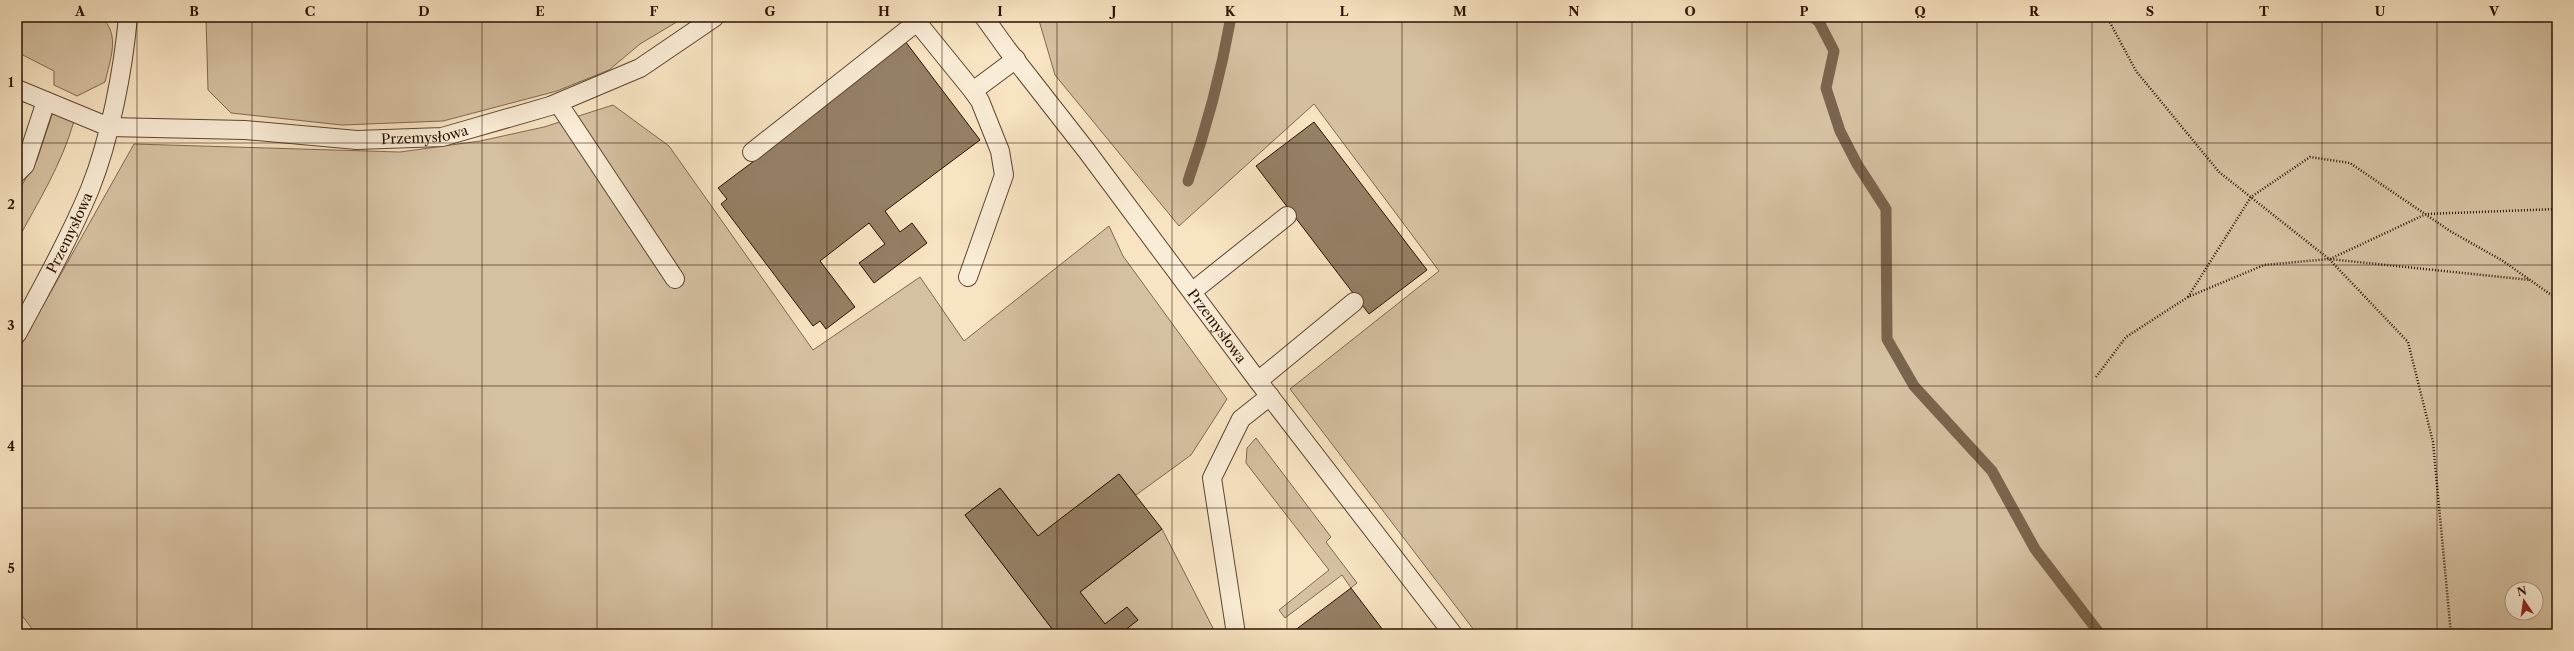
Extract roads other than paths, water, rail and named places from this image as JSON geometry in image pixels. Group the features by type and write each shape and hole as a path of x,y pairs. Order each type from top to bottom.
{"lane":[{"name":"Przemysłowa","path":"17,334 54,267 90,188 109,127 125,50 128,17"},
{"name":"Przemysłowa","path":"109,127 245,130 357,140 442,137 558,103 640,68 715,17"},
{"name":"Przemysłowa","path":"984,17 1193,291 1258,382 1452,634"},
{"path":"752,152 917,22 980,101 1000,151 1004,175 968,277"},
{"path":"973,91 1016,59"},
{"path":"17,89 109,127"},
{"path":"17,173 25,164 46,101"},
{"path":"558,103 675,279"},
{"path":"1193,291 1287,216"},
{"path":"1258,382 1354,302"},
{"path":"1236,634 1212,478 1241,419 1270,396"}],"waterway":[{"path":"1188,181 1213,100 1231,17"},
{"path":"1813,17 1819,22 1834,51 1826,88 1840,131 1857,164 1886,209 1887,339 1914,386 1992,471 2035,549 2100,634"}]}
